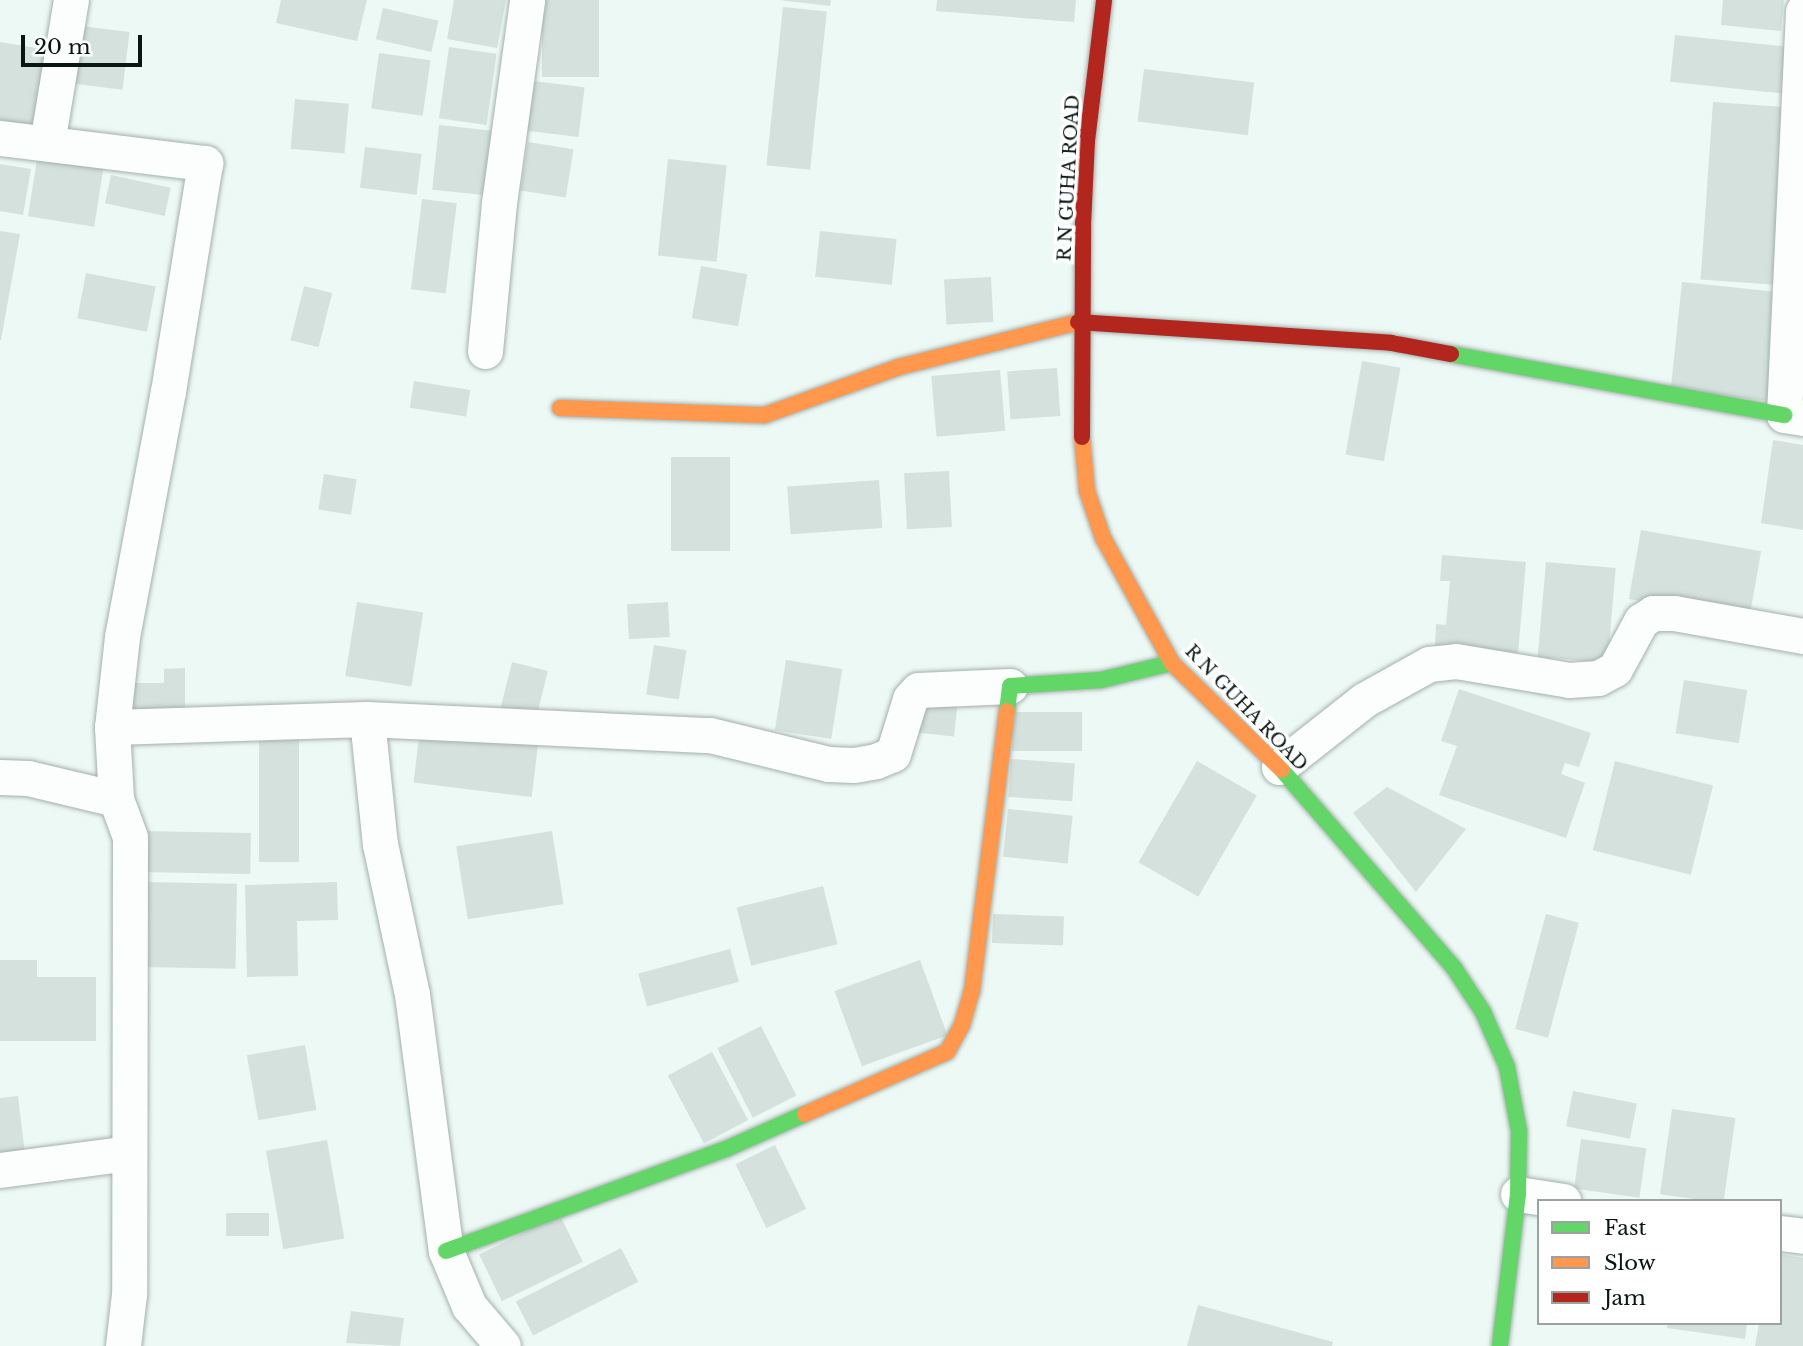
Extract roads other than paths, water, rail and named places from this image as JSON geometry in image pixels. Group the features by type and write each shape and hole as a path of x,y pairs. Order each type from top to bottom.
{"street":[{"path":"47,144 71,0"},
{"path":"485,351 499,203 527,0"},
{"name":"R N GUHA ROAD","path":"1104,0 1087,141 1082,321 1082,443 1087,491 1103,538 1172,663 1279,767 1454,968 1483,1012 1507,1067 1518,1131 1518,1194 1500,1346"},
{"path":"560,408 765,415 899,367 1082,321 1391,343 1793,417 1803,11"},
{"path":"0,138 205,163 168,391 122,637 112,727 116,799 130,837 129,1294 123,1346"},
{"path":"1279,767 1364,700 1429,664 1456,661 1569,680 1598,678 1615,669 1641,621 1653,612 1674,612 1803,635"},
{"path":"112,727 367,719 710,734 828,764 853,765 876,761 893,754 910,699 918,690 1101,680 1172,663"},
{"path":"446,1251 726,1149 947,1052 962,1025 971,991 1010,686"},
{"path":"367,719 380,844 412,994 446,1251 469,1306 503,1346"},
{"path":"0,777 28,778 116,799"},
{"path":"0,1170 129,1153"},
{"path":"1518,1194 1550,1199"},
{"path":"1782,1233 1803,1236"}]}
